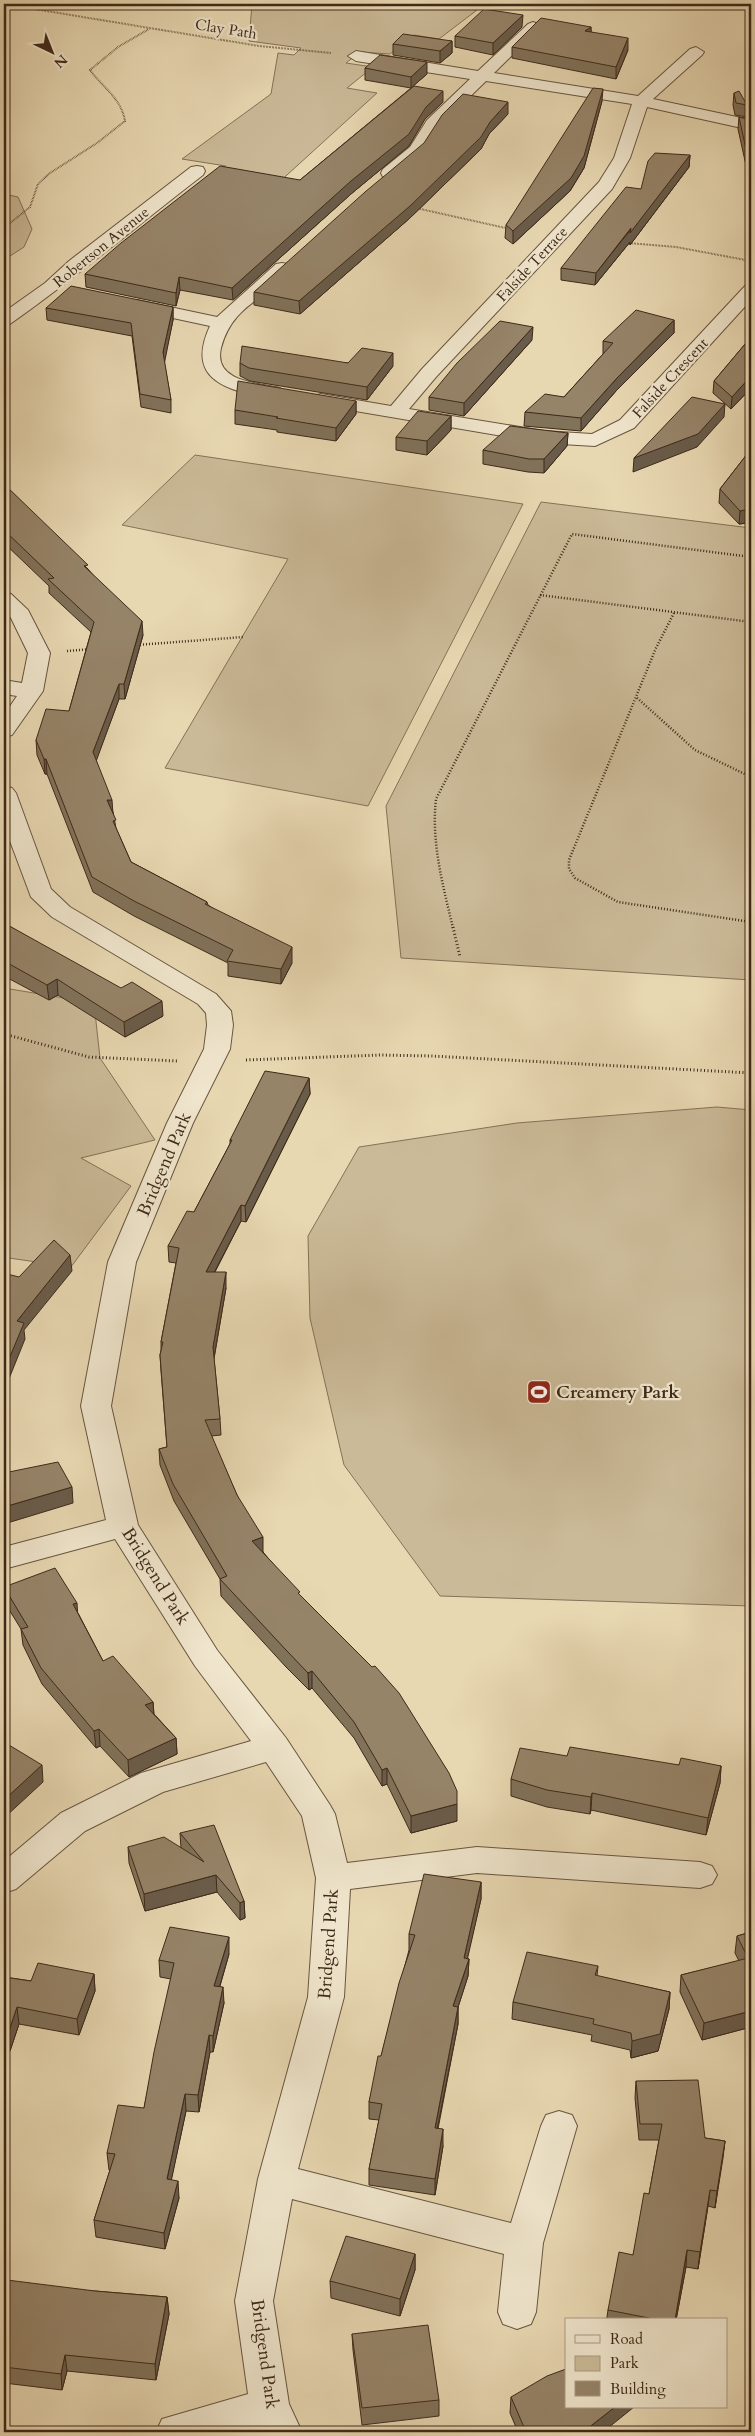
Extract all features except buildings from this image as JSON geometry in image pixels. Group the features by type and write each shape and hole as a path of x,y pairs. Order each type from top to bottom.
{"street":[{"path":"372,187 417,150 432,123 533,28"},
{"path":"641,101 696,52"},
{"path":"356,56 641,101 751,124"},
{"name":"Falside Terrace","path":"397,411 429,373 606,185 622,158 641,101"},
{"name":"Robertson Avenue","path":"4,320 51,287 75,264 197,172"},
{"name":"Falside Crescent","path":"293,258 221,323 210,350 210,361 217,373 228,381 244,388 544,436 595,440 627,424 751,290"},
{"path":"51,287 70,291"},
{"path":"117,301 221,323"},
{"path":"4,598 20,615 39,653 32,691 4,730"},
{"path":"4,688 32,691"},
{"name":"Bridgend Park","path":"4,793 40,892 61,912 207,998 218,1011 220,1025 217,1049 180,1123 122,1262 96,1406 123,1526 206,1658 274,1747 318,1814 333,1878 326,1997 277,2179 254,2300 276,2419"},
{"path":"4,1558 123,1526"},
{"path":"4,1880 74,1822 153,1782 274,1747"},
{"path":"333,1878 477,1860 700,1875"},
{"path":"517,2312 524,2243 559,2126"},
{"path":"277,2179 524,2243"},
{"path":"176,2432 276,2419"}],"path":[{"name":"Clay Path","path":"4,4 259,46 356,56"},
{"path":"4,228 30,207 38,184 50,173 97,143 125,121 125,113 118,100 96,79 90,70 98,60 112,53 137,34 150,29"},
{"path":"409,207 482,224 557,237"},
{"path":"622,242 655,247 676,247 751,261"},
{"path":"460,957 440,866 433,813 436,799 572,534 751,557"},
{"path":"540,595 751,622"},
{"path":"674,613 656,648 569,860 568,869 575,878 618,902 751,922"},
{"path":"136,645 243,637"},
{"path":"39,653 97,648"},
{"path":"637,698 653,708 664,723 690,747 751,777"},
{"path":"4,1034 89,1057 210,1062 380,1055 432,1056 751,1073"}],"green space":[{"path":"252,4 436,4 477,10 439,39 414,35 390,54 360,52 346,63 373,67 347,88 377,93 276,185 217,175 226,166 182,159 271,94 278,53 294,55 301,48 249,41"},
{"path":"4,194 18,197 32,229 24,247 4,260"},
{"path":"195,455 523,504 368,806 165,768 288,559 122,525"},
{"path":"541,502 751,528 751,980 401,958 386,806"},
{"path":"4,988 94,1003 100,1058 155,1140 81,1158 131,1186 71,1267 9,1258 4,1264"},
{"name":"Creamery Park","path":"717,1107 751,1110 751,1606 440,1596 344,1465 310,1318 308,1236 359,1147 517,1123"}],"place":[{"name":"Creamery Park","path":"539,1392"}]}
